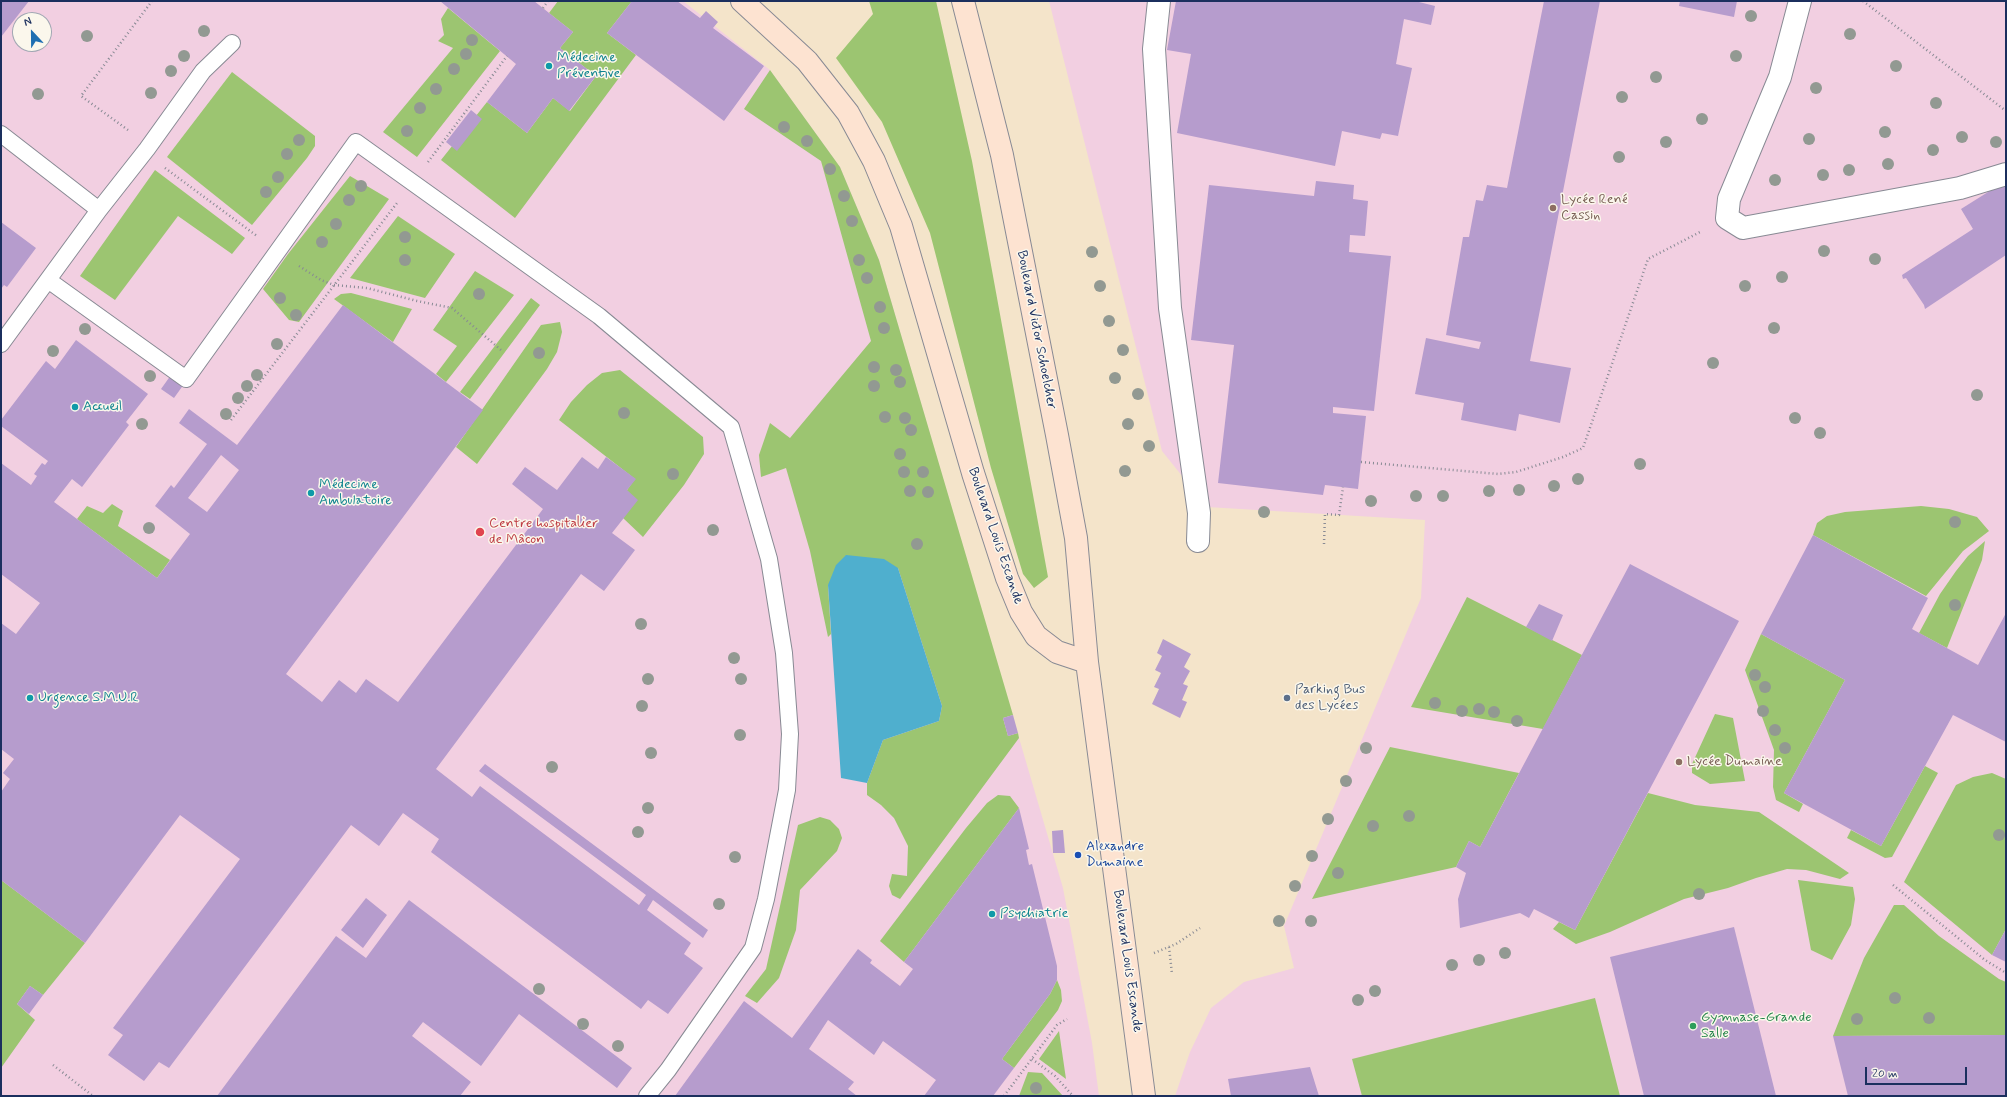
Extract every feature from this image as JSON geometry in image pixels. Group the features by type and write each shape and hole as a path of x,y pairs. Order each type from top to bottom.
{"street":[{"name":"Boulevard Louis Escande","path":"742,1 808,61 848,113 874,160 901,226 972,474 1007,578 1021,612 1036,636 1057,652 1087,662 1144,1096"},
{"name":"Boulevard Victor Schoelcher","path":"964,1 1002,155 1076,538 1087,662"},
{"path":"1158,1 1154,49 1170,308 1199,513 1198,541"},
{"path":"1800,1 1780,77 1730,199 1727,218 1743,228 1960,188 2006,174"}],"lane":[{"path":"1,344 99,210 147,149 203,71 232,43"},
{"path":"1,134 99,210"},
{"path":"48,280 186,379 356,142 599,316 731,427 769,559 784,653 790,734 787,790 766,899 753,948 668,1070 647,1096"}],"path":[{"path":"124,127 81,96 152,1"},
{"path":"543,8 548,1"},
{"path":"1863,1 2006,111"},
{"path":"231,420 507,56"},
{"path":"1361,462 1498,474 1523,470 1564,457 1583,448 1648,258 1727,218"},
{"path":"1324,544 1325,514 1339,515 1343,487"},
{"path":"1894,885 1985,960 2006,973"},
{"path":"1152,954 1169,947 1200,928"},
{"path":"1169,947 1172,974"},
{"path":"1004,1096 1057,1025 1067,1019"},
{"path":"1032,1058 1055,1076 1073,1096"},
{"path":"53,1065 93,1096"},
{"path":"1008,1091 1008,1096"}],"shaded area":[{"name":"Centre hospitalier de Mâcon","path":"1,1 683,1 770,70 840,167 879,260 1063,888 1092,1043 1099,1096 1,1096"},
{"path":"1049,1 2006,1 2006,1096 1175,1096 1190,1052 1211,1008 1244,982 1294,968 1284,926 1421,598 1425,520 1207,507 1162,451"}],"green space":[{"path":"558,1 632,1 607,33 636,55 515,218 441,160 487,102 527,133 553,98 570,111 596,76 560,48 573,32 549,13"},
{"path":"869,1 936,1 972,161 1048,577 1034,588 1023,574 991,468 930,233 882,122 836,58 873,14"},
{"path":"448,8 500,51 417,157 383,132 453,48 438,41 444,35 441,19"},
{"path":"770,70 840,167 879,260 1013,715 1003,718 1008,736 1018,733 1019,738 900,899 892,895 889,886 892,874 907,876 908,846 894,818 881,805 867,795 867,783 883,740 939,721 942,706 898,568 828,585 831,634 828,637 810,551 786,468 761,477 759,455 770,423 790,438 871,341 821,161 744,109"},
{"path":"232,72 315,136 315,146 307,158 252,225 167,157"},
{"path":"155,170 245,238 232,254 178,216 115,300 80,276"},
{"path":"350,176 389,199 299,322 289,320 263,289 288,254"},
{"path":"398,216 455,254 425,298 350,278"},
{"path":"475,271 514,295 446,382 436,374 457,346 433,330"},
{"path":"351,293 412,309 393,342 334,299 341,294"},
{"path":"531,298 540,305 470,399 460,392"},
{"path":"560,322 562,332 557,352 547,369 477,464 456,447 541,325"},
{"path":"620,370 703,437 704,454 684,485 643,537 623,518 627,490 635,479 559,420 571,402 587,385 602,373"},
{"path":"112,504 123,511 118,526 170,560 157,578 77,519 87,506 103,513"},
{"path":"1921,506 1949,509 1977,517 1989,531 1963,551 1926,596 1813,535 1817,523 1827,516 1845,512"},
{"path":"1985,541 1982,560 1947,648 1919,633 1940,594 1956,571 1968,556"},
{"path":"1467,597 1582,655 1543,729 1411,707"},
{"path":"1761,634 1845,680 1784,793 1803,804 1799,812 1776,800 1773,787 1774,750 1745,670"},
{"path":"1715,714 1733,718 1745,781 1710,784 1692,773 1692,764"},
{"path":"1390,747 1519,773 1480,847 1469,841 1456,867 1312,899"},
{"path":"1925,766 1938,773 1892,857 1885,858 1847,838 1851,830 1881,846"},
{"path":"1992,773 2006,779 2006,929 1992,955 1904,882 1956,785 1973,777"},
{"path":"1648,793 1695,805 1759,812 1849,873 1840,879 1806,870 1787,869 1728,888 1684,899 1610,932 1576,944 1553,929 1559,922 1575,930"},
{"path":"998,795 1010,796 1019,808 904,962 880,941 966,828 987,803"},
{"path":"820,817 830,820 839,829 842,838 837,851 800,890 796,930 779,978 757,1003 745,996 766,969 798,825"},
{"path":"1,880 85,943 43,995 30,986 17,1004 35,1020 1,1068"},
{"path":"1798,880 1853,887 1855,899 1851,925 1832,960 1811,950"},
{"path":"1894,905 1904,905 1939,936 1999,979 2006,982 2006,1035 1833,1036 1864,958"},
{"path":"1057,980 1061,990 1062,1001 1058,1010 1014,1068 1002,1059 1050,994"},
{"path":"1595,998 1620,1096 1362,1096 1352,1059"},
{"path":"1059,1031 1066,1079 1039,1059"},
{"path":"1028,1072 1042,1073 1063,1096 1019,1096"}],"water":[{"path":"846,555 884,559 898,568 942,706 939,721 883,740 867,783 841,778 828,585 836,565"}],"building":[{"path":"1,1 29,1 20,12 12,12 12,23 1,37"},
{"name":"Médecine Préventive","path":"440,1 534,1 573,32 560,48 596,76 569,111 553,98 527,133 487,102 516,64"},
{"path":"632,1 677,1 700,18 706,11 718,22 713,28 764,66 724,121 607,33"},
{"path":"1176,1 1415,1 1435,6 1431,25 1404,19 1396,64 1412,68 1398,136 1382,133 1380,139 1342,131 1335,166 1177,133 1191,54 1167,50"},
{"path":"1544,1 1600,1 1530,361 1571,368 1560,423 1519,414 1516,431 1461,420 1464,403 1415,394 1426,338 1479,349 1481,342 1446,335 1463,237 1469,237 1476,200 1483,201 1487,185 1507,188"},
{"path":"1680,1 1737,1 1734,17 1679,6"},
{"path":"471,110 482,119 457,151 446,142"},
{"path":"1316,181 1354,185 1353,199 1368,201 1365,236 1350,235 1349,252 1391,256 1374,411 1333,407 1333,413 1366,416 1358,489 1325,485 1323,495 1218,483 1234,345 1191,340 1209,185 1314,196"},
{"path":"2004,182 2006,185 2006,255 1925,309 1924,305 1906,278 1903,279 1902,275 1973,229 1961,209"},
{"path":"1,222 36,248 7,287 4,285 1,289"},
{"path":"343,305 483,410 286,674 322,702 339,680 356,693 366,679 398,702 543,509 512,484 525,467 557,490 582,457 598,469 606,457 636,479 627,490 638,500 612,533 635,550 604,591 581,574 436,769 472,797 480,786 639,905 646,895 479,771 485,764 708,930 703,938 653,900 647,910 691,943 684,954 703,968 668,1014 648,1000 641,1009 431,852 439,839 403,813 379,846 351,825 169,1068 159,1062 144,1081 108,1055 123,1035 113,1028 240,859 180,815 85,943 1,880 1,792 10,779 3,773 14,759 1,749 1,623 16,634 40,603 1,574 1,463 31,485 37,476 34,474 42,463 45,465 48,461 1,426 1,420 46,361 55,369 76,340 148,394 126,422 129,425 82,487 72,479 54,502 157,578 190,534 155,506 171,485 174,488 207,444 179,423 189,409 237,445","holes":["221,455 239,470 207,512 188,498"]},
{"path":"171,375 184,384 174,398 161,389"},
{"path":"1813,535 1928,598 1912,629 1978,665 2006,613 2006,742 1953,715 1881,846 1784,793 1845,680 1761,634"},
{"path":"1630,564 1739,621 1575,930 1534,909 1529,918 1520,913 1460,928 1458,899 1466,873 1456,867 1469,841 1480,847"},
{"path":"1539,604 1563,615 1552,641 1526,627"},
{"path":"1163,639 1191,654 1184,667 1190,671 1183,684 1188,686 1182,700 1187,702 1180,718 1152,704 1159,689 1154,687 1161,673 1155,670 1162,656 1157,653"},
{"path":"1013,715 1018,733 1008,736 1003,718"},
{"name":"Psychiatrie","path":"1019,808 1029,849 1026,850 1029,865 1032,864 1057,966 1057,980 1050,994 1002,1059 1014,1068 993,1096 924,1096 936,1080 883,1041 874,1055 828,1020 809,1049 854,1082 848,1089 857,1096 675,1096 744,1001 792,1038 858,949 872,960 870,963 900,986 913,969 904,962"},
{"path":"1063,830 1065,853 1053,853 1052,831"},
{"path":"366,898 387,915 363,948 341,930"},
{"path":"409,900 632,1068 617,1088 519,1014 481,1066 423,1022 412,1036 471,1082 460,1096 217,1096 336,936 366,958"},
{"name":"Gymnase-Grande Salle","path":"1734,927 1776,1096 1644,1096 1610,957"},
{"path":"2006,929 2006,962 1992,955"},
{"path":"30,986 43,995 29,1014 17,1004"},
{"path":"2006,1035 2006,1096 1848,1096 1833,1036"},
{"path":"1310,1067 1319,1096 1231,1096 1228,1079"}],"place":[{"name":"Médecine Préventive","path":"549,66"},
{"name":"Lycée René Cassin","path":"1553,208"},
{"name":"Accueil","path":"75,407"},
{"name":"Médecine Ambulatoire","path":"311,493"},
{"name":"Centre hospitalier de Mâcon","path":"480,532"},
{"name":"Urgence S.M.U.R","path":"30,698"},
{"name":"Parking Bus des Lycées","path":"1287,698"},
{"name":"Lycée Dumaine","path":"1679,762"},
{"name":"Alexandre Dumaine","path":"1078,855"},
{"name":"Psychiatrie","path":"992,914"},
{"name":"Gymnase-Grande Salle","path":"1693,1026"}]}
